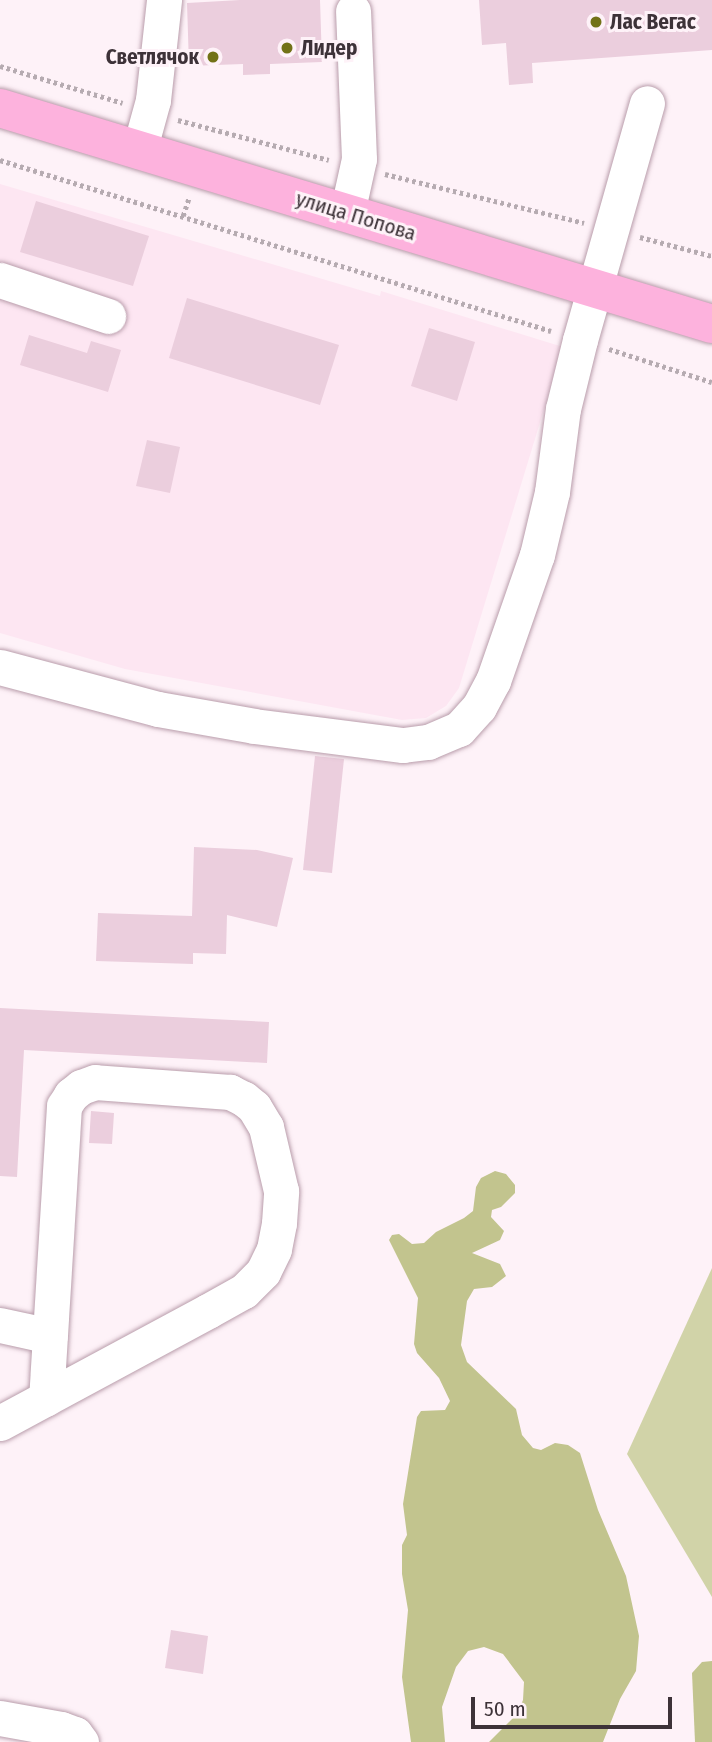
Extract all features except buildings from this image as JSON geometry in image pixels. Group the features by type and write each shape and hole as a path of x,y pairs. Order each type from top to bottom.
{"main road":[{"name":"улица Попова","path":"0,108 712,324"}],"lane":[{"path":"139,151 153,100 164,0"},
{"path":"347,213 358,168 353,11"},
{"path":"0,667 158,709 254,726 403,745 428,742 459,729 479,707 492,681 537,555 552,492 563,409 593,287 647,103"},
{"path":"0,280 108,316"},
{"path":"0,1423 244,1291 262,1272 274,1249 281,1191 266,1127 254,1107 244,1099 230,1093 95,1082 81,1087 71,1095 64,1106 46,1398"},
{"path":"0,1325 50,1336"},
{"path":"0,1718 61,1729 75,1734 81,1742"}],"path":[{"path":"0,160 712,382"},
{"path":"358,168 712,256"}],"shaded area":[{"path":"0,184 380,296 381,291 563,347 459,688 446,706 426,718 402,720 125,669 0,633"}],"green space":[{"path":"495,1171 506,1174 515,1185 515,1193 501,1207 492,1210 491,1217 504,1231 500,1240 472,1253 500,1264 506,1276 492,1287 474,1289 467,1301 461,1345 467,1362 516,1409 522,1435 533,1448 541,1450 555,1443 568,1445 580,1453 598,1510 626,1576 639,1636 636,1671 620,1699 603,1742 489,1742 517,1714 523,1700 524,1682 503,1654 484,1647 468,1651 456,1667 442,1707 445,1742 411,1742 402,1677 408,1610 402,1574 402,1545 407,1535 403,1504 417,1417 421,1411 445,1410 450,1401 439,1378 417,1353 414,1344 418,1298 389,1240 392,1235 399,1234 412,1244 424,1243 436,1232 464,1218 473,1211 476,1187 481,1178"},
{"path":"712,1268 712,1597 627,1454"},
{"path":"712,1661 712,1742 695,1742 692,1673 702,1662"}],"place":[{"name":"Лас Вегас","path":"596,22"},
{"name":"Лидер","path":"287,48"},
{"name":"Светлячок","path":"213,57"}]}
